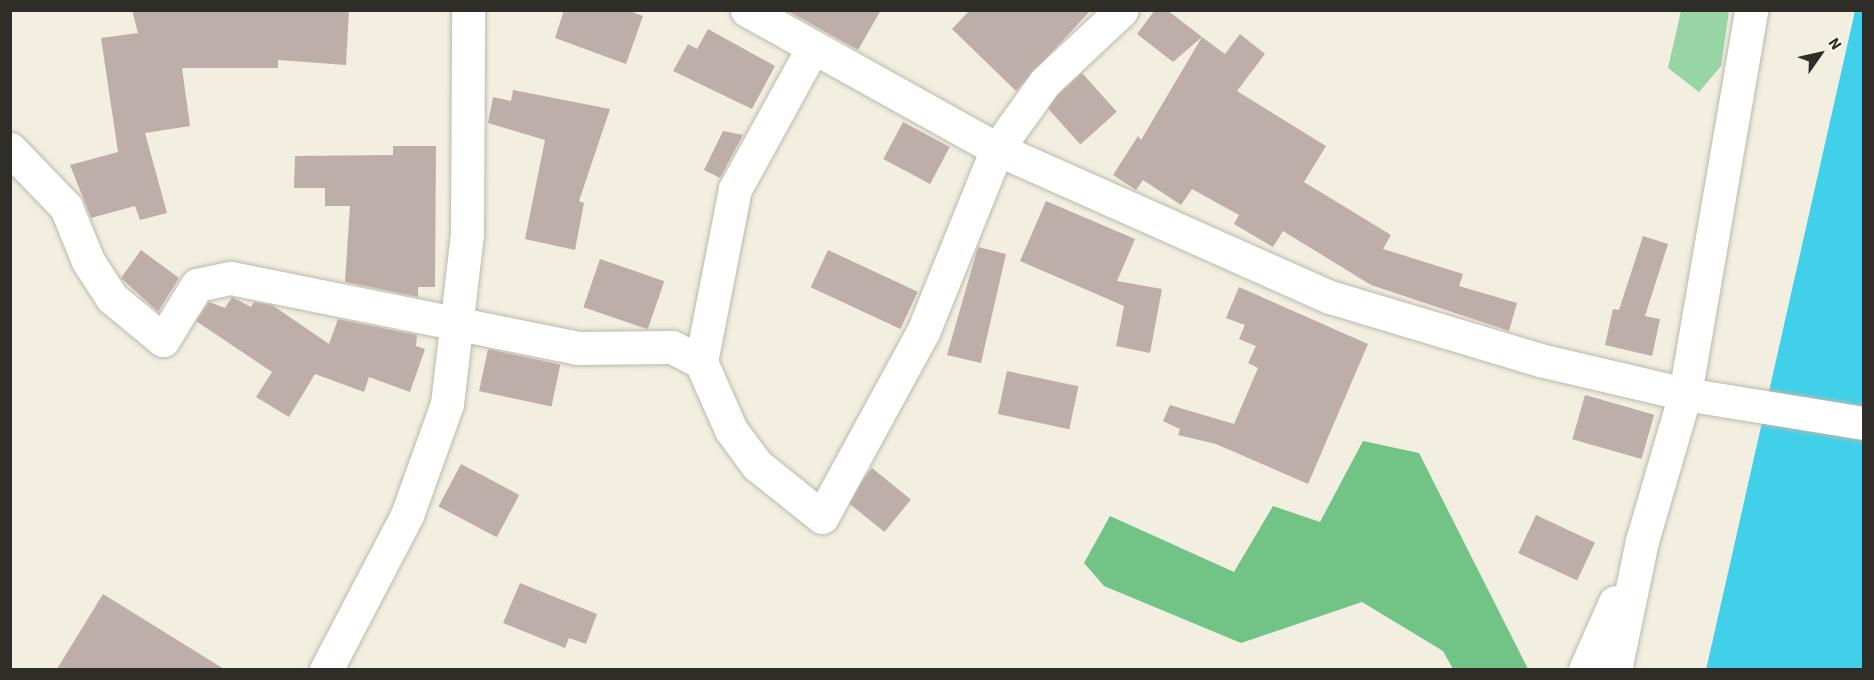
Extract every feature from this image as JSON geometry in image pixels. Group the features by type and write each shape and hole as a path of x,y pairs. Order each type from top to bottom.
{"street":[{"path":"326,669 407,515 447,404 460,322 467,234 468,10"},
{"path":"747,10 997,149 1330,297 1540,360 1685,394 1863,423"},
{"path":"1615,669 1642,541 1685,394 1751,10"},
{"path":"813,47 735,189 701,362 731,430 757,465 822,517 923,332 997,149 1046,82 1113,13"},
{"path":"10,149 66,207 88,261 112,298 164,340 197,285 231,278 460,322 576,348 672,347 701,362"},
{"path":"1585,669 1642,541"}],"green space":[{"path":"1681,11 1729,11 1721,66 1699,92 1668,68"},
{"path":"1363,441 1419,453 1528,669 1453,669 1443,651 1362,602 1241,643 1104,586 1084,563 1110,516 1234,572 1273,506 1320,522"}],"water":[{"path":"1855,11 1863,11 1863,669 1706,670"}],"building":[{"path":"132,10 349,10 346,65 278,60 278,68 182,68 190,126 145,133 167,213 140,220 135,206 91,218 70,165 118,152 101,38 138,33"},
{"path":"564,10 627,10 643,16 626,64 555,38"},
{"path":"786,10 881,10 858,50"},
{"path":"970,10 1091,10 1016,91 952,29"},
{"path":"1155,10 1167,10 1202,37 1173,62 1137,34"},
{"path":"708,29 775,66 752,109 673,71 688,44 697,49"},
{"path":"1240,34 1265,54 1237,91 1326,146 1304,182 1391,235 1383,249 1463,274 1459,286 1517,303 1509,331 1371,285 1283,231 1273,247 1234,224 1239,215 1192,189 1181,205 1143,180 1136,190 1113,175 1138,136 1141,140 1202,37 1225,54"},
{"path":"1082,73 1117,112 1080,144 1046,106"},
{"path":"513,90 610,109 579,201 584,203 575,250 525,239 545,140 488,123 493,97 511,101"},
{"path":"903,122 950,147 930,184 883,159"},
{"path":"723,131 743,135 720,178 704,170"},
{"path":"393,146 436,146 435,287 418,287 418,297 345,282 350,206 325,206 325,188 294,188 295,156 393,155"},
{"path":"1046,201 1135,239 1117,281 1162,289 1150,353 1116,346 1124,306 1020,261"},
{"path":"1643,236 1668,244 1645,316 1660,319 1652,356 1605,345 1613,309 1619,310"},
{"path":"978,247 1006,254 981,363 947,355"},
{"path":"141,250 179,278 158,312 121,278"},
{"path":"828,250 918,292 900,329 811,287"},
{"path":"600,259 664,281 648,329 583,307"},
{"path":"1239,287 1368,344 1308,484 1216,444 1178,435 1180,429 1163,421 1170,405 1234,424 1258,368 1248,363 1256,346 1239,339 1245,325 1226,318"},
{"path":"232,297 251,307 254,302 272,305 329,344 338,319 417,335 416,346 425,349 410,392 369,377 364,392 315,374 289,417 256,397 272,372 196,321 209,302 225,308"},
{"path":"488,349 560,364 551,406 479,391"},
{"path":"1007,371 1078,386 1069,429 998,414"},
{"path":"1585,395 1654,415 1642,459 1572,439"},
{"path":"461,464 519,495 497,537 438,506"},
{"path":"872,468 911,499 884,532 846,501"},
{"path":"1536,515 1595,542 1577,581 1518,553"},
{"path":"520,583 597,614 586,644 569,638 565,648 503,623"},
{"path":"103,594 224,669 57,669"}]}
